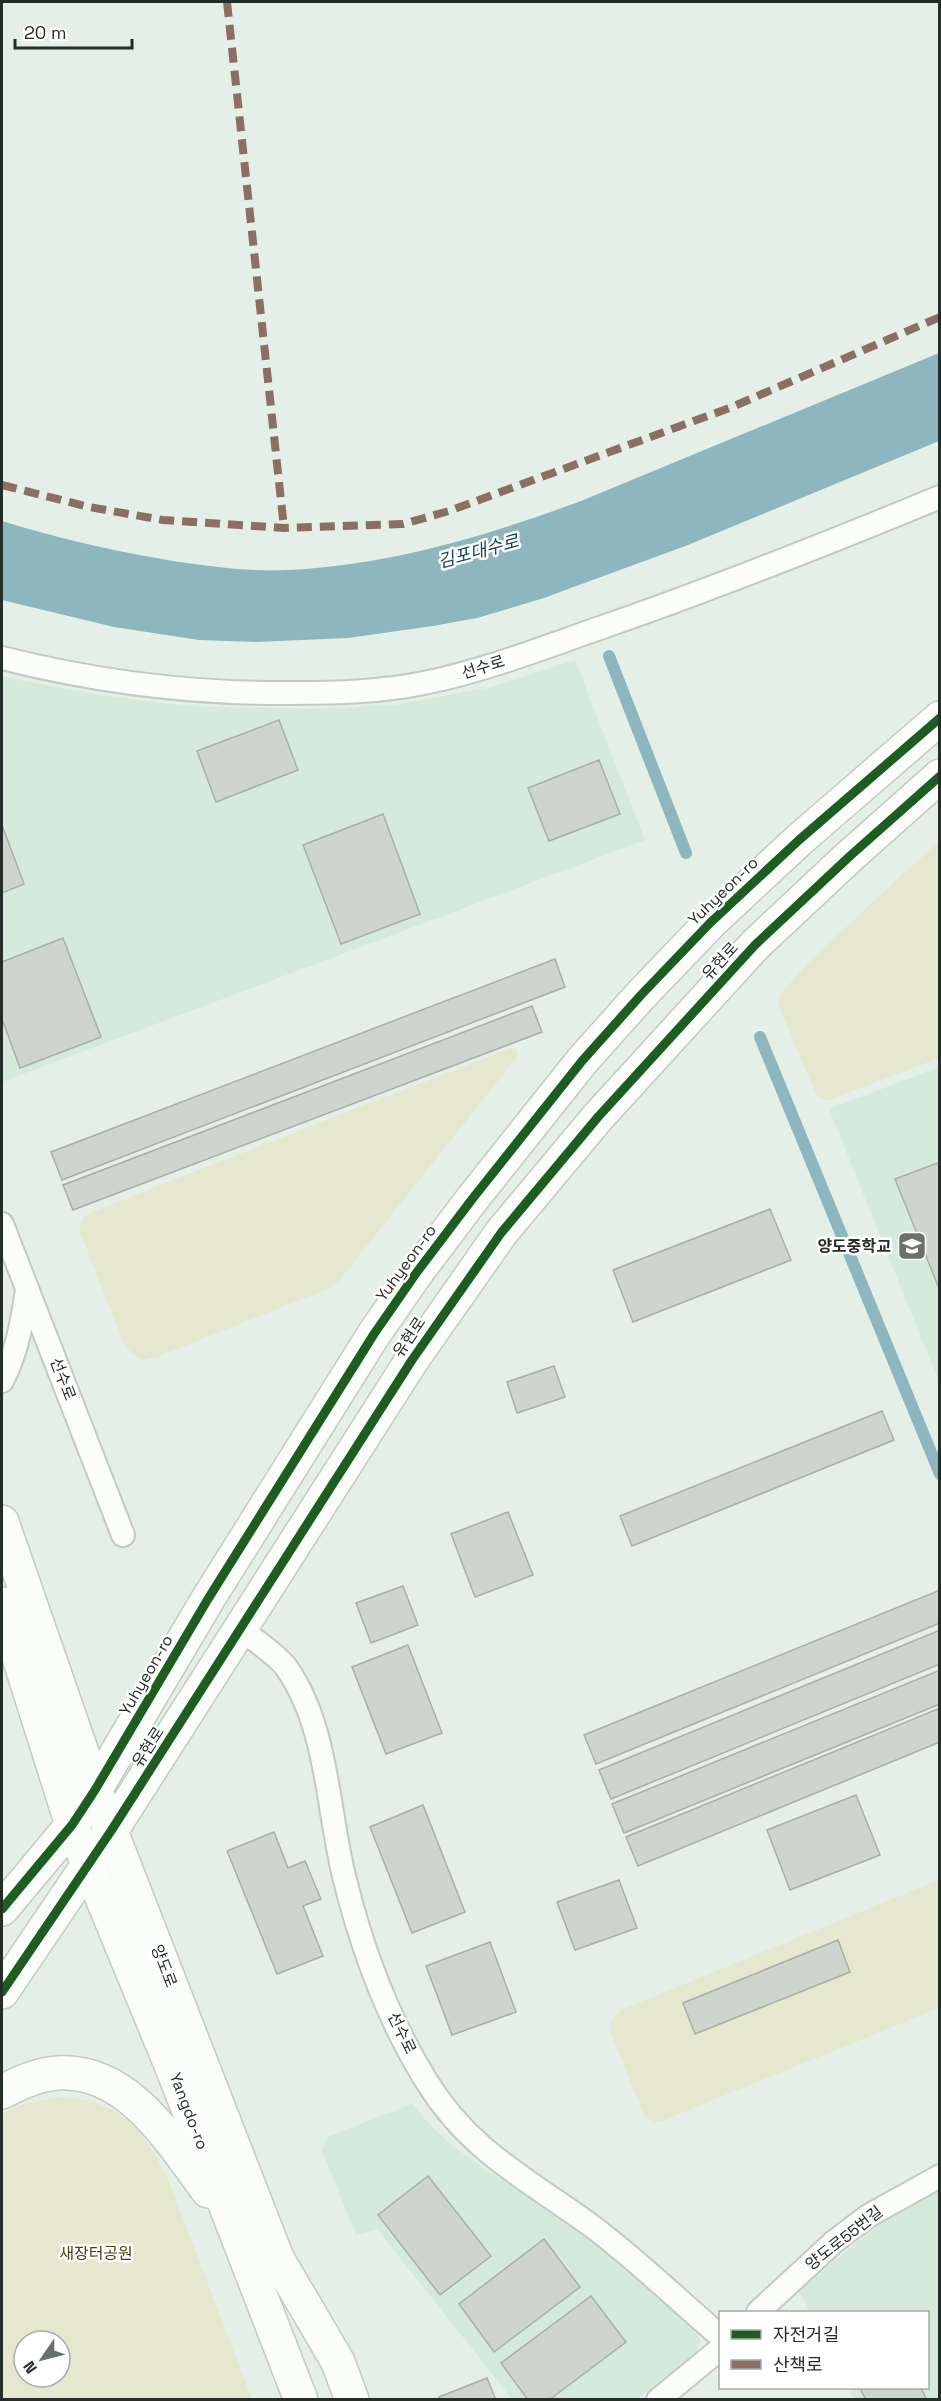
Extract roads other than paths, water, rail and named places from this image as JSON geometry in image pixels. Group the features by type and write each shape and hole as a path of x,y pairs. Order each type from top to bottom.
{"street":[{"name":"Yuhyeon-ro","path":"2,1909 72,1825 208,1599 374,1334 473,1198 582,1061 702,931 799,840 939,718"},
{"name":"유현로","path":"2,1992 111,1831 242,1629 411,1360 501,1233 598,1117 755,945 939,776"},
{"name":"양도로","path":"2,1522 95,1790 277,2258 338,2362 352,2400"},
{"path":"2,1604 72,1825"},
{"name":"Yangdo-ro","path":"72,1825 173,2070 301,2400"},
{"path":"2,2092 35,2077 59,2073 81,2075 105,2082 130,2099 156,2122 234,2226"}],"lane":[{"name":"선수로","path":"2,658 59,673 152,687 241,693 353,693 423,683 529,653 678,601 793,558 939,497"},
{"name":"선수로","path":"2,1224 123,1535"},
{"path":"2,1381 20,1336 27,1288"},
{"name":"선수로","path":"242,1629 285,1666 305,1701 324,1770 345,1881 365,1948 400,2033 426,2081 451,2117 481,2147 594,2228 719,2335"},
{"name":"양도로55번길","path":"760,2311 835,2241 868,2216 939,2176"},
{"path":"658,2400 719,2350"}],"water":[{"name":"김포대수로","path":"939,353 939,441 688,545 541,599 477,618 348,638 256,642 199,640 114,627 2,600 2,521 45,534 112,549 179,562 220,567 288,570 363,562 473,537 581,501"}],"waterway":[{"path":"609,656 686,853"},
{"path":"760,1037 940,1474"}],"place":[{"name":"양도중학교","path":"912,1246"}],"park label":[{"name":"새장터공원","path":"96,2253"}]}
